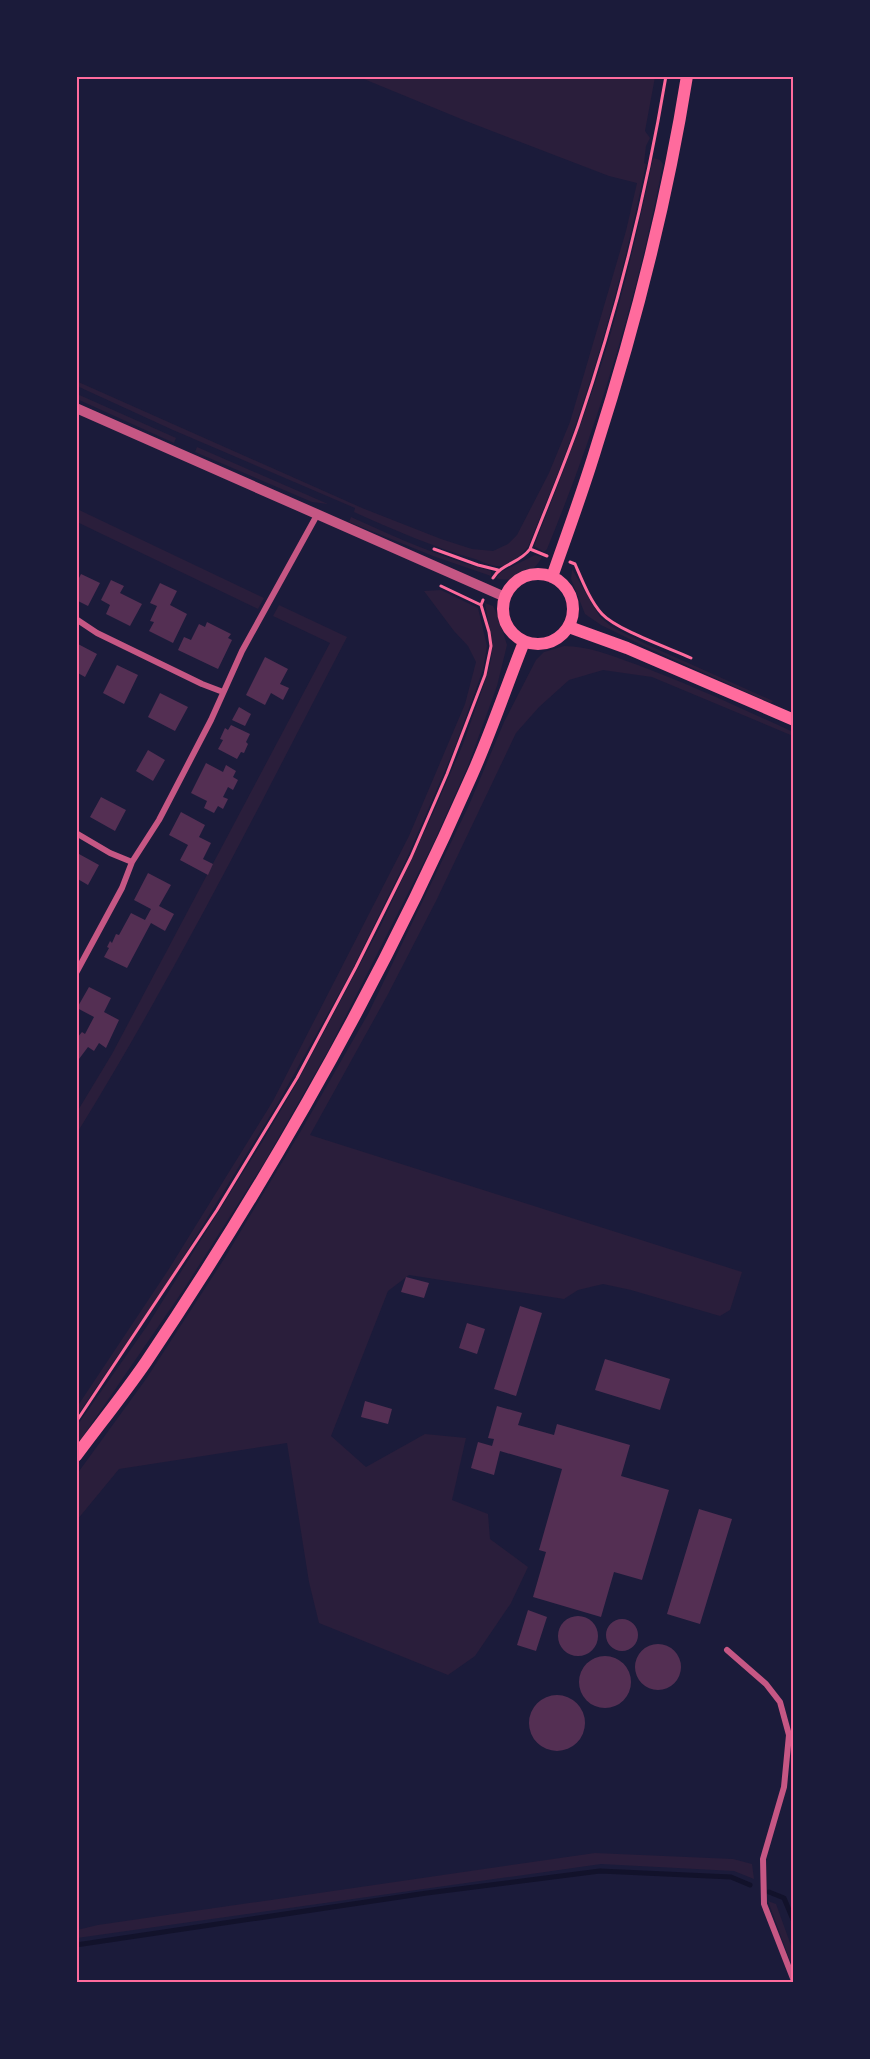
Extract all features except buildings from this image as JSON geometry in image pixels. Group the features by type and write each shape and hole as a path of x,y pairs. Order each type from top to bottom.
{"main road":[{"path":"552,577 618,376 663,206 687,76"},
{"path":"541,574 552,577 567,589 572,598 573,608 569,627 554,641 544,644 524,642 508,628 502,607 505,597 510,587 519,579 541,574"},
{"path":"569,627 627,648 794,720"},
{"path":"76,1456 145,1363 233,1227 324,1075 390,951 472,776 524,642"}],"street":[{"path":"76,408 505,597"},
{"path":"76,973 122,888 132,862 159,820 211,720 247,640 317,515"},
{"path":"76,619 97,633 223,692"},
{"path":"76,833 110,853 132,862"},
{"path":"727,1650 766,1684 780,1702 789,1735 784,1787 764,1860 764,1904 794,1980"}],"path":[{"path":"76,1422 217,1210 297,1078 411,857 447,774 485,675 491,646 481,605 487,588 498,570 523,557 530,549 565,463 602,351 641,200 666,76"},
{"path":"530,549 575,564 601,613 615,624 700,662"}],"shaded area":[{"path":"359,77 655,77 645,131 650,138 646,146 644,163 646,164 639,199 593,373 565,454 528,547 506,565 488,564 399,532 354,512 355,508 77,386 76,381 362,508 441,539 472,549 493,551 508,544 517,535 549,473 570,422 626,231 637,183 609,176"},
{"path":"653,158 660,160 663,164 629,311 600,407 566,502 544,552 534,546 602,362 630,260"},
{"path":"77,394 176,438 174,443 77,399"},
{"path":"197,447 328,504 312,502 195,452"},
{"path":"76,509 264,598 258,609 77,522"},
{"path":"351,517 437,554 491,571 491,576 433,556 349,522"},
{"path":"535,555 542,557 529,572 517,578 496,578 501,572"},
{"path":"572,569 600,617 612,627 773,701 771,703 601,625 585,614 571,579"},
{"path":"441,590 478,608 487,646 483,670 453,752 407,858 351,972 278,1103 171,1277 77,1416 77,1407 167,1272 273,1101 409,836 465,704 476,662 468,646 424,591"},
{"path":"485,603 493,606 507,645 497,686 468,766 433,844 329,1049 264,1163 184,1289 77,1445 76,1427 147,1326 264,1139 299,1079 381,925 463,744 483,687 491,660 492,644"},
{"path":"279,605 347,637 183,950 77,1133 77,1112 112,1054 330,643 273,616"},
{"path":"564,646 600,652 655,672 715,696 793,732 793,736 652,677 603,670 569,680 539,707 516,733 436,901 387,996 310,1135 742,1272 730,1310 720,1316 603,1284 578,1290 564,1299 409,1275 388,1291 331,1436 366,1467 425,1434 466,1438 452,1500 488,1514 490,1539 528,1567 511,1603 475,1656 448,1675 319,1623 309,1582 287,1443 119,1469 77,1520 77,1474 146,1379 224,1259 302,1129 368,1014 469,805 504,722 536,660 544,652"},
{"path":"595,1853 733,1859 752,1864 754,1879 734,1871 601,1864 77,1938 77,1930 98,1925"},
{"path":"768,1901 776,1904 793,1951 793,1969"}],"waterway":[{"path":"76,1945 427,1893 600,1871 731,1877 750,1885"},
{"path":"769,1892 784,1898 794,1922"}]}
